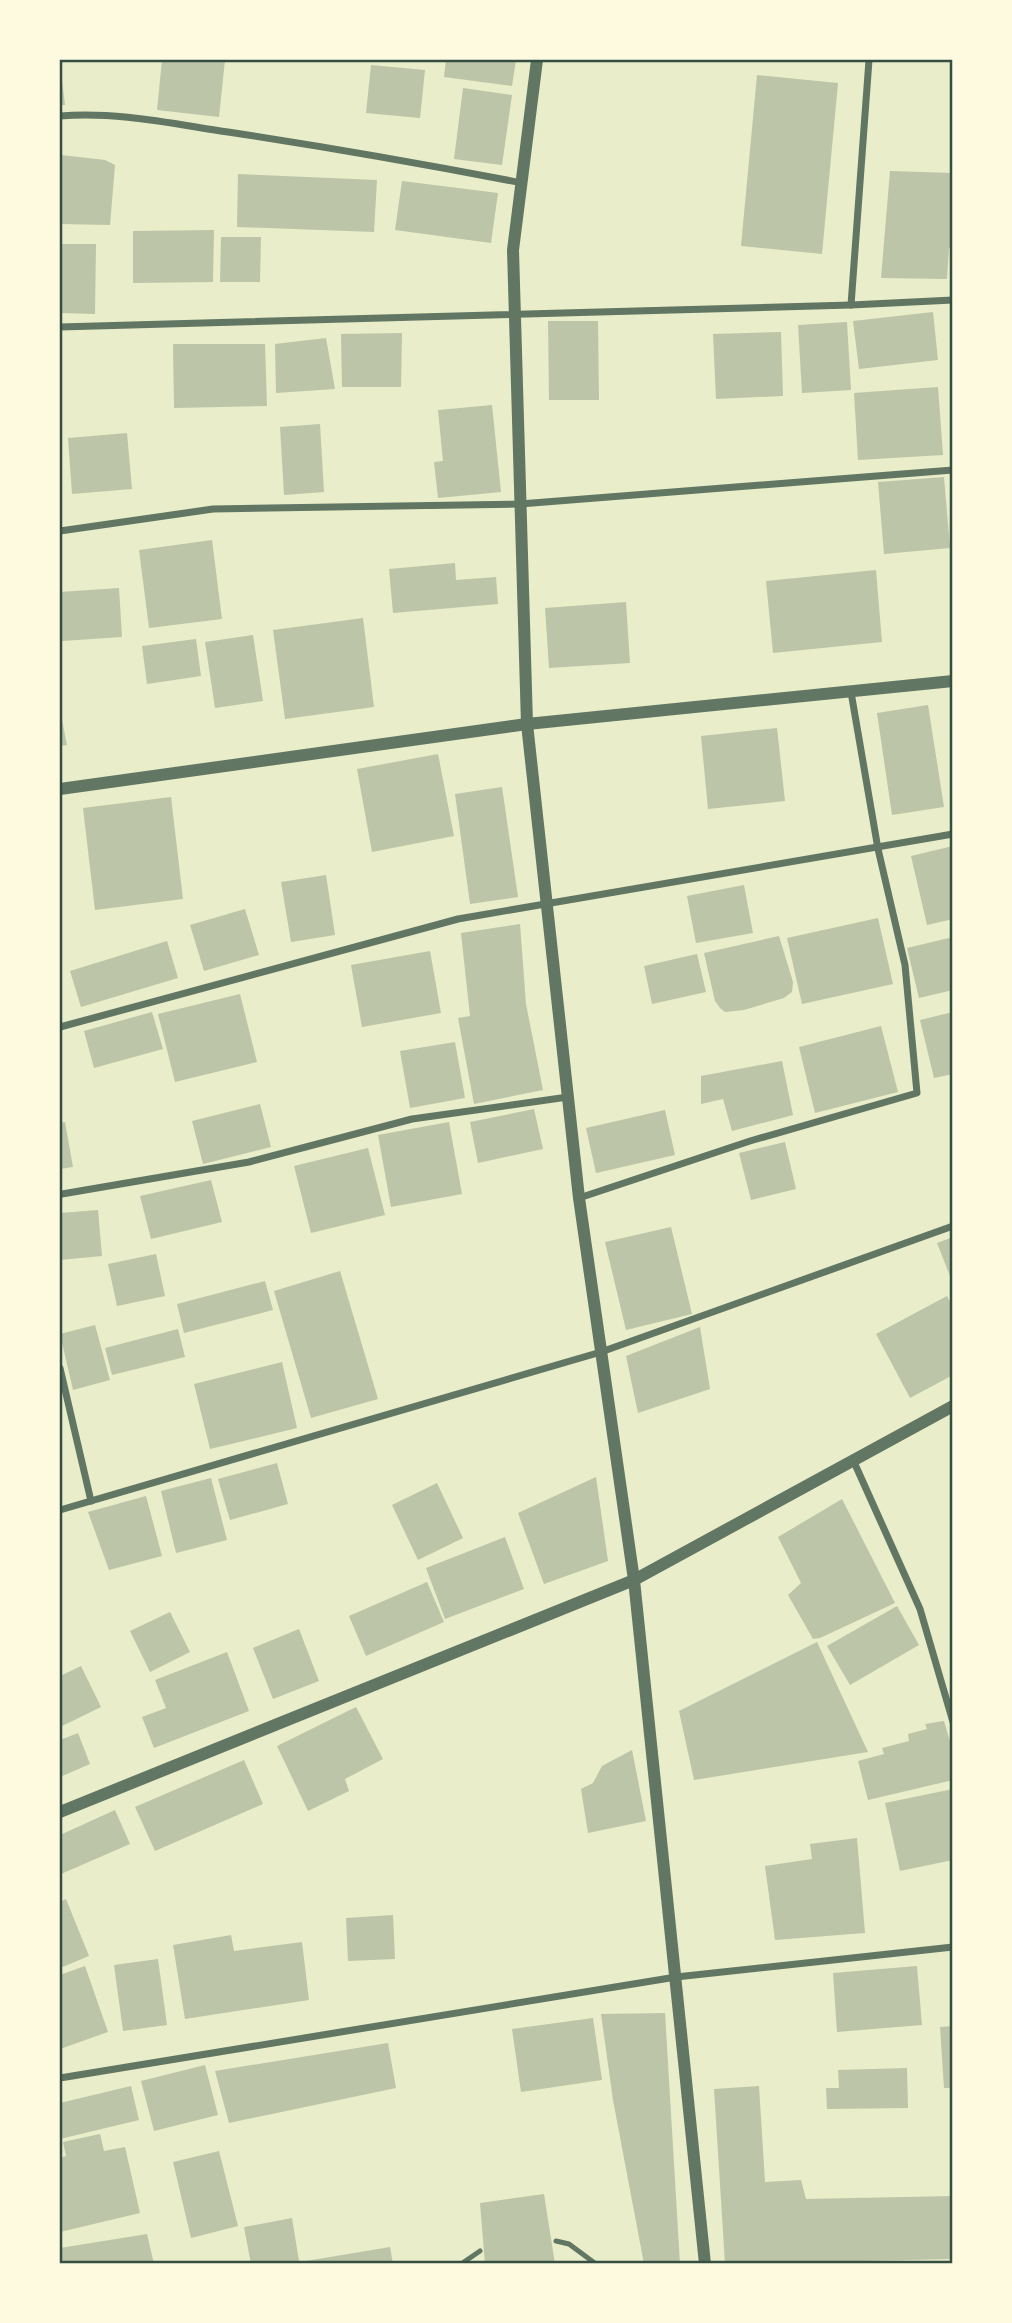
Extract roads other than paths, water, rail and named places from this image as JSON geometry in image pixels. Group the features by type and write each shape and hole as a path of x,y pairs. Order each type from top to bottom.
{"street":[{"path":"537,60 513,250 527,724 579,1198 634,1580 705,2263"},
{"path":"851,305 869,60"},
{"path":"60,116 85,114 192,127 360,152 522,183"},
{"path":"60,327 953,300"},
{"path":"60,531 213,509 520,504 953,470"},
{"path":"60,789 527,724 953,681"},
{"path":"579,1198 750,1141 917,1093 905,965 877,849 851,692"},
{"path":"60,1027 458,919 953,834"},
{"path":"62,1194 249,1162 412,1119 568,1097"},
{"path":"60,1510 601,1352 953,1226"},
{"path":"60,1368 90,1502"},
{"path":"60,1812 634,1580 953,1406"},
{"path":"854,1462 920,1609 953,1722"},
{"path":"60,2078 676,1977 953,1947"}],"lane":[{"path":"556,2241 569,2244 596,2263"},
{"path":"461,2263 480,2251"}]}
